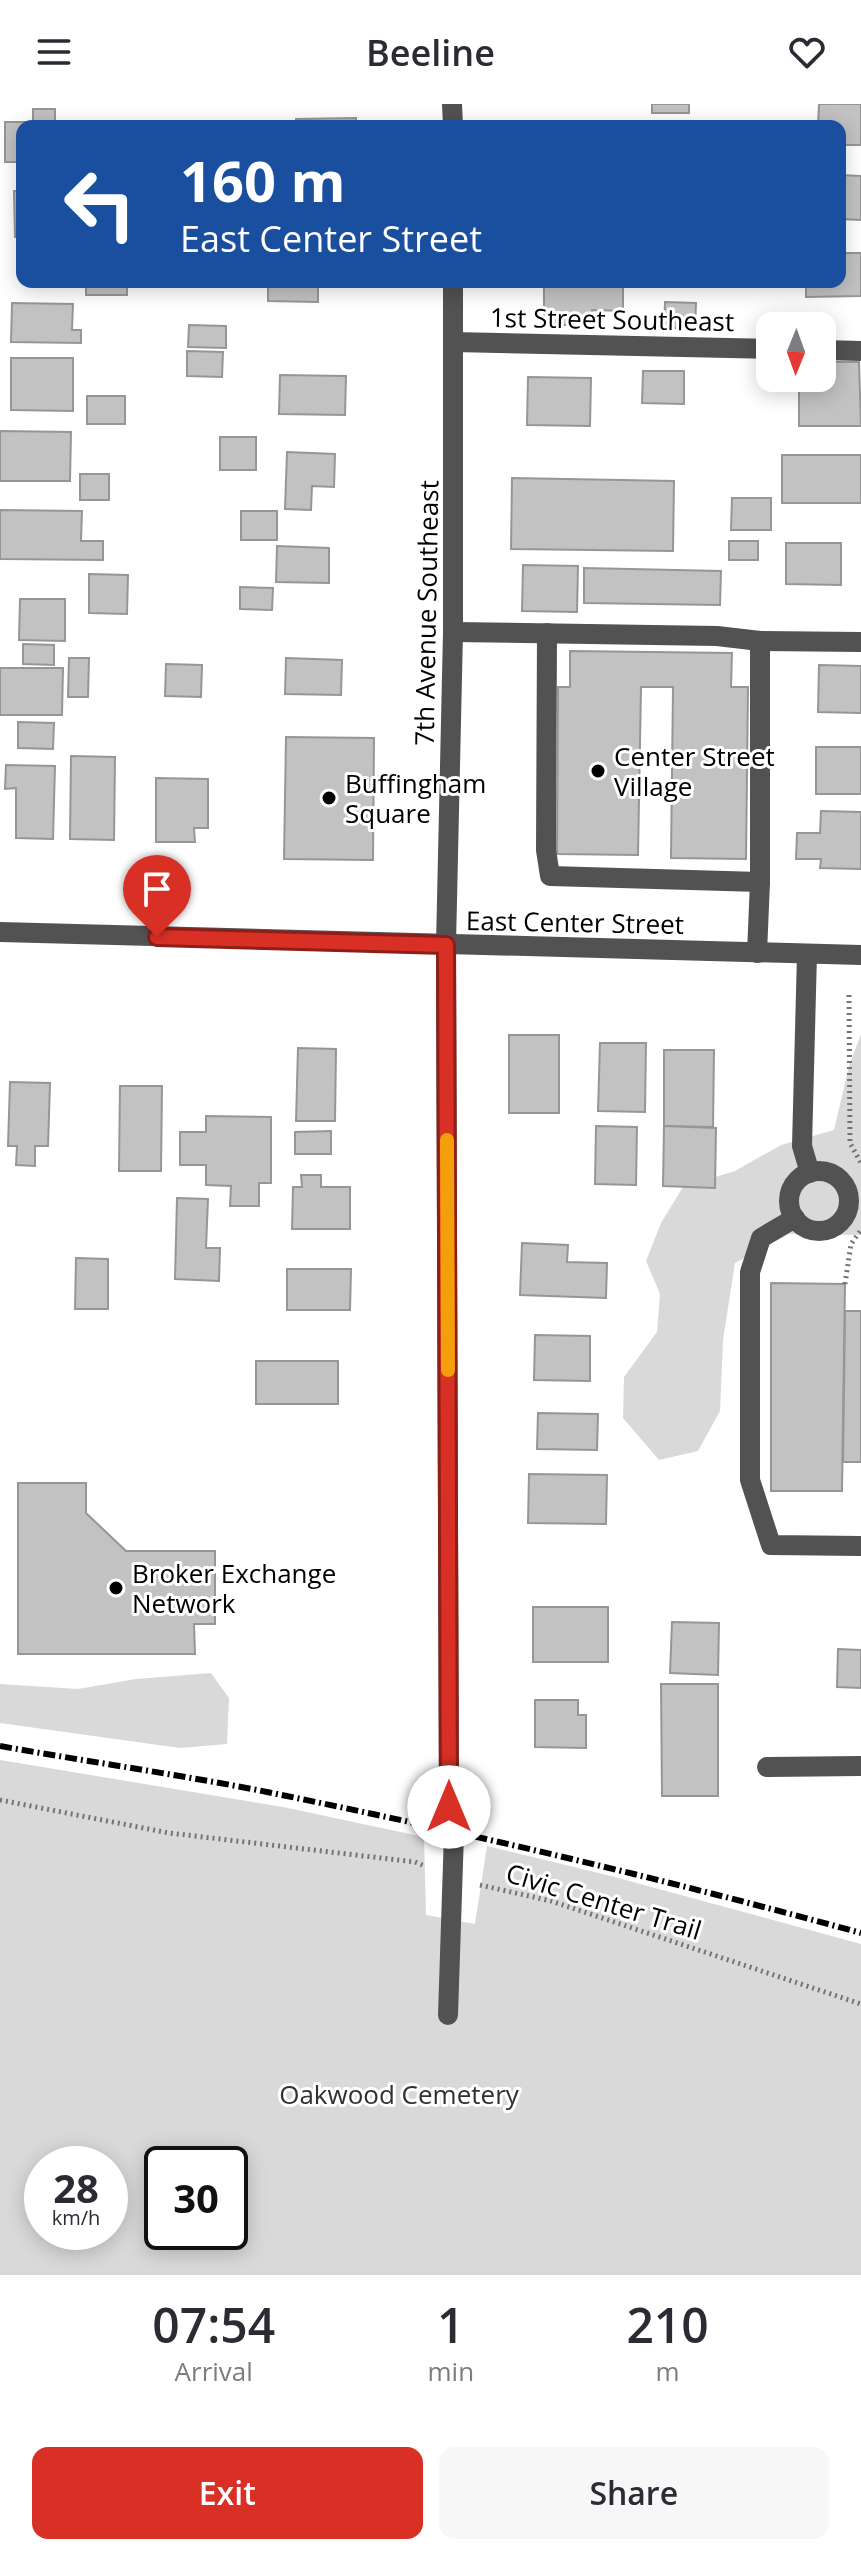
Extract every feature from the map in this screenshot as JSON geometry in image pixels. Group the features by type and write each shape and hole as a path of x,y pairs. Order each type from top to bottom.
{"street":[{"name":"7th Avenue Southeast","path":"448,2015 454,1833 449,1807 446,945 453,632 453,288"},
{"name":"1st Street Southeast","path":"453,342 756,349"},
{"path":"836,350 861,351"},
{"path":"453,632 717,636 760,641 861,642"},
{"path":"547,633 546,850 550,876 760,882"},
{"path":"757,953 760,641"},
{"name":"East Center Street","path":"0,932 861,955"},
{"path":"807,954 802,1146 810,1173"},
{"path":"825,1171 841,1180 847,1188 849,1207 840,1223 822,1230 812,1230 795,1218 789,1198 797,1180 810,1173 825,1171"},
{"path":"795,1218 761,1238 750,1272 750,1480 771,1545 861,1546"},
{"path":"767,1767 861,1766"}],"path":[{"path":"849,995 850,1143 861,1163"},
{"path":"845,1284 851,1244 861,1230"},
{"name":"Civic Center Trail","path":"0,1800 169,1833 415,1862 452,1877 551,1901 861,2004"}],"green space":[{"path":"861,1034 861,1235 789,1234 735,1263 723,1340 720,1411 698,1451 659,1460 623,1418 624,1377 657,1332 660,1294 646,1261 661,1223 683,1187 735,1171 781,1145 834,1130 849,1066"},
{"path":"211,1673 229,1698 227,1744 180,1748 0,1723 0,1684 78,1689 136,1679"},
{"name":"Oakwood Cemetery","path":"0,1760 283,1807 424,1837 426,1915 475,1924 487,1846 611,1876 861,1944 861,2275 0,2275"}],"building":[{"path":"652,104 689,104 689,113 652,113"},
{"path":"819,104 861,104 861,145 846,145 846,120 818,120"},
{"path":"33,109 55,109 55,120 33,120"},
{"path":"356,118 356,120 296,120"},
{"path":"5,122 16,122 16,162 5,162"},
{"path":"846,175 861,176 861,220 846,219"},
{"path":"14,191 16,191 16,237"},
{"path":"846,253 861,253 861,296 806,297 806,288 846,288"},
{"path":"86,288 127,288 127,295 86,295"},
{"path":"268,288 318,288 318,302 268,301"},
{"path":"544,288 623,288 623,311 592,310 591,325 544,325"},
{"path":"665,302 696,303 695,328 664,328"},
{"path":"12,303 73,304 72,330 81,330 81,343 11,342"},
{"path":"189,325 226,326 226,348 188,347"},
{"path":"187,351 223,352 222,377 187,376"},
{"path":"11,358 73,358 73,411 11,410"},
{"path":"836,362 859,362 861,426 799,426 799,392 836,392"},
{"path":"643,371 684,371 684,404 642,403"},
{"path":"280,375 346,376 345,415 279,414"},
{"path":"528,377 591,378 590,426 527,425"},
{"path":"87,396 125,396 125,424 87,424"},
{"path":"0,431 71,432 70,481 0,481"},
{"path":"220,437 256,437 256,470 220,470"},
{"path":"287,452 335,454 334,487 312,486 311,510 285,509"},
{"path":"782,455 861,455 861,503 782,503"},
{"path":"80,474 109,474 109,500 80,500"},
{"path":"512,478 674,481 673,551 511,549"},
{"path":"732,498 771,498 771,530 731,530"},
{"path":"0,510 82,511 81,541 103,541 103,560 0,559"},
{"path":"241,511 277,511 277,540 241,540"},
{"path":"729,541 758,541 758,560 729,560"},
{"path":"786,543 841,543 841,585 786,584"},
{"path":"277,546 329,548 329,583 276,582"},
{"path":"523,565 578,566 577,612 522,611"},
{"path":"584,568 721,571 720,605 584,603"},
{"path":"89,574 128,575 127,614 89,613"},
{"path":"240,587 273,588 272,610 240,609"},
{"path":"20,599 65,599 65,641 19,640"},
{"path":"23,644 54,645 54,665 23,664"},
{"name":"Center Street Village","path":"570,651 732,653 731,687 748,687 746,859 671,858 673,687 641,687 638,855 557,854 558,687 570,687"},
{"path":"69,658 89,658 88,697 68,697"},
{"path":"286,658 342,660 341,695 285,694"},
{"path":"166,664 202,665 201,697 165,696"},
{"path":"819,665 861,666 861,713 818,712"},
{"path":"0,668 63,668 62,715 0,715"},
{"path":"18,722 54,723 53,749 18,748"},
{"name":"Buffingham Square","path":"286,737 374,738 373,860 284,859"},
{"path":"816,747 861,747 861,794 816,794"},
{"path":"71,756 115,757 114,840 70,839"},
{"path":"6,765 55,766 53,839 16,838 16,788 5,789"},
{"path":"156,778 208,779 208,828 194,828 195,842 156,842"},
{"path":"821,811 861,812 861,869 820,868 821,859 796,859 797,833 820,833"},
{"path":"509,1035 559,1035 559,1113 509,1113"},
{"path":"600,1043 646,1043 645,1112 598,1111"},
{"path":"298,1048 336,1049 335,1121 296,1121"},
{"path":"664,1050 714,1050 713,1127 664,1126"},
{"path":"10,1082 50,1083 48,1146 35,1146 35,1166 16,1165 17,1146 8,1146"},
{"path":"120,1086 162,1086 161,1171 119,1171"},
{"path":"206,1116 271,1117 271,1183 259,1183 259,1206 230,1206 231,1186 206,1185 206,1165 180,1165 180,1132 206,1132"},
{"path":"596,1126 637,1127 636,1185 595,1184"},
{"path":"664,1126 716,1128 715,1188 663,1186"},
{"path":"331,1131 331,1154 295,1154 295,1132"},
{"path":"301,1175 321,1175 321,1187 350,1187 350,1229 292,1229 293,1187 302,1187"},
{"path":"177,1198 208,1199 206,1248 220,1248 219,1281 175,1279"},
{"path":"522,1243 568,1245 567,1262 607,1263 606,1298 520,1295"},
{"path":"76,1258 108,1259 108,1309 75,1309"},
{"path":"287,1269 351,1269 350,1310 287,1310"},
{"path":"771,1283 845,1284 842,1491 771,1491"},
{"path":"845,1311 861,1311 861,1462 843,1462"},
{"path":"535,1335 590,1336 590,1381 534,1380"},
{"path":"256,1361 338,1361 338,1404 256,1404"},
{"path":"538,1413 598,1414 597,1450 537,1449"},
{"path":"529,1474 607,1475 606,1524 528,1523"},
{"name":"Broker Exchange Network","path":"18,1483 86,1483 86,1513 126,1551 215,1551 215,1624 194,1624 195,1654 18,1654"},
{"path":"533,1607 608,1607 608,1662 533,1662"},
{"path":"672,1622 719,1623 718,1675 670,1673"},
{"path":"838,1649 861,1650 861,1688 837,1687"},
{"path":"661,1684 718,1684 718,1796 662,1796"},
{"path":"535,1700 578,1700 578,1715 586,1715 586,1748 535,1747"}],"railway":[{"path":"0,1746 252,1789 405,1821 634,1874 861,1933"}],"slow traffic":[{"path":"447,1140 448,1370"}],"place":[{"name":"Center Street Village","path":"598,771"},
{"name":"Buffingham Square","path":"329,798"},
{"name":"Broker Exchange Network","path":"116,1588"}],"route":[{"path":"157,937 446,945 449,1807"}]}
